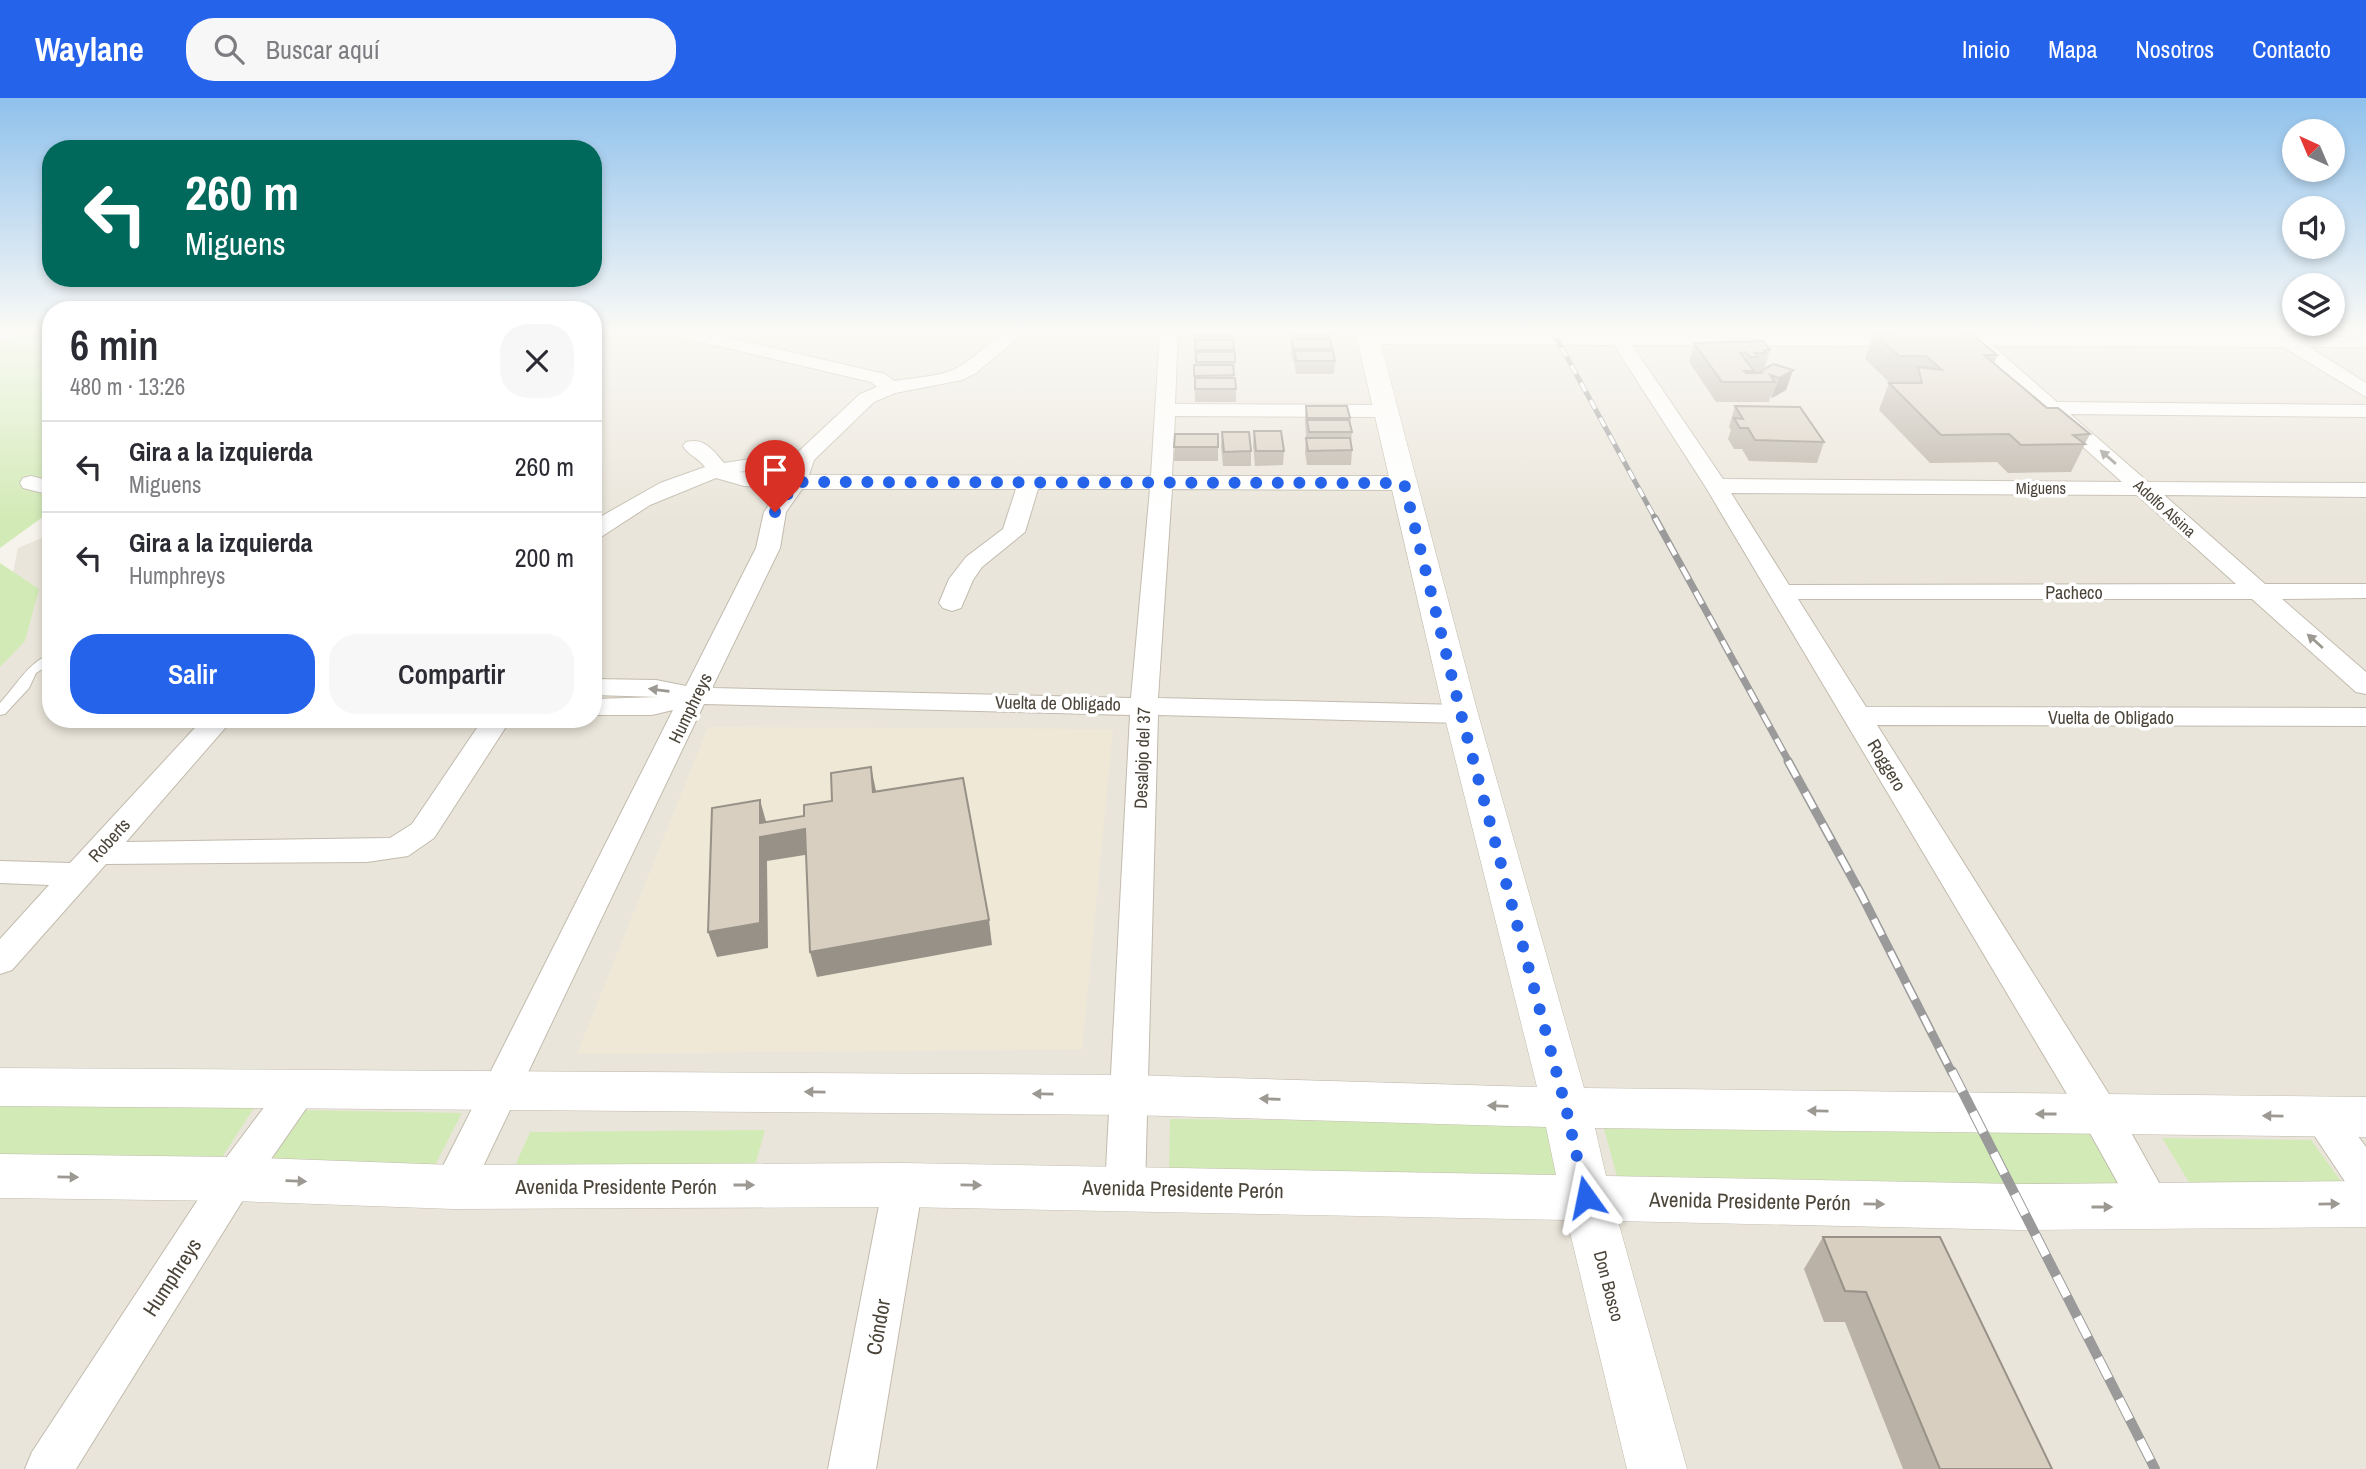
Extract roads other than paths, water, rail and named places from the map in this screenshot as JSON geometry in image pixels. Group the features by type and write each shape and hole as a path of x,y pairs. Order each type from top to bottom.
{"street":[{"name":"Humphreys","path":"453,1187 768,548 775,512 800,470 867,398 876,394"},
{"name":"Desalojo del 37","path":"1125,1188 1144,705 1167,394"},
{"name":"Don Bosco","path":"1382,394 1461,714 1566,1108 1586,1197 1657,1469"},
{"name":"Roggero","path":"1655,394 1716,486 1857,716 2100,1114 2152,1206"},
{"name":"Adolfo Alsina","path":"2036,394 2366,687"},
{"path":"2052,408 2366,411"},
{"path":"1166,410 1386,411"},
{"path":"693,446 709,454 719,470"},
{"path":"602,526 658,492 696,475 741,463 800,470 1029,483 1404,483"},
{"path":"952,603 961,579 974,562 1013,532 1029,483"},
{"name":"Miguens","path":"1716,486 2366,490"},
{"name":"Pacheco","path":"1781,592 2366,591"},
{"name":"Vuelta de Obligado","path":"602,687 656,688 696,696 1461,714"},
{"name":"Vuelta de Obligado","path":"602,707 652,708 696,696"},
{"name":"Vuelta de Obligado","path":"1857,716 2366,717"},
{"name":"Roberts","path":"0,961 211,728"},
{"path":"0,872 87,864 397,848 423,831 491,728"},
{"path":"0,1087 1130,1095 1566,1108 2343,1117 2366,1179"},
{"name":"Humphreys","path":"49,1469 234,1179 299,1089"},
{"name":"Avenida Presidente Perón","path":"0,1176 234,1179 453,1187 903,1185 1125,1188 2020,1207 2366,1204"},
{"name":"Cóndor","path":"852,1469 903,1185"}],"lane":[{"path":"0,711 24,685 31,671 42,664"}],"railway":[{"path":"1587,394 1656,520"},
{"path":"1655,518 1789,762"},
{"path":"1788,761 1861,894 1952,1073"},
{"path":"1952,1071 2155,1469"}]}
